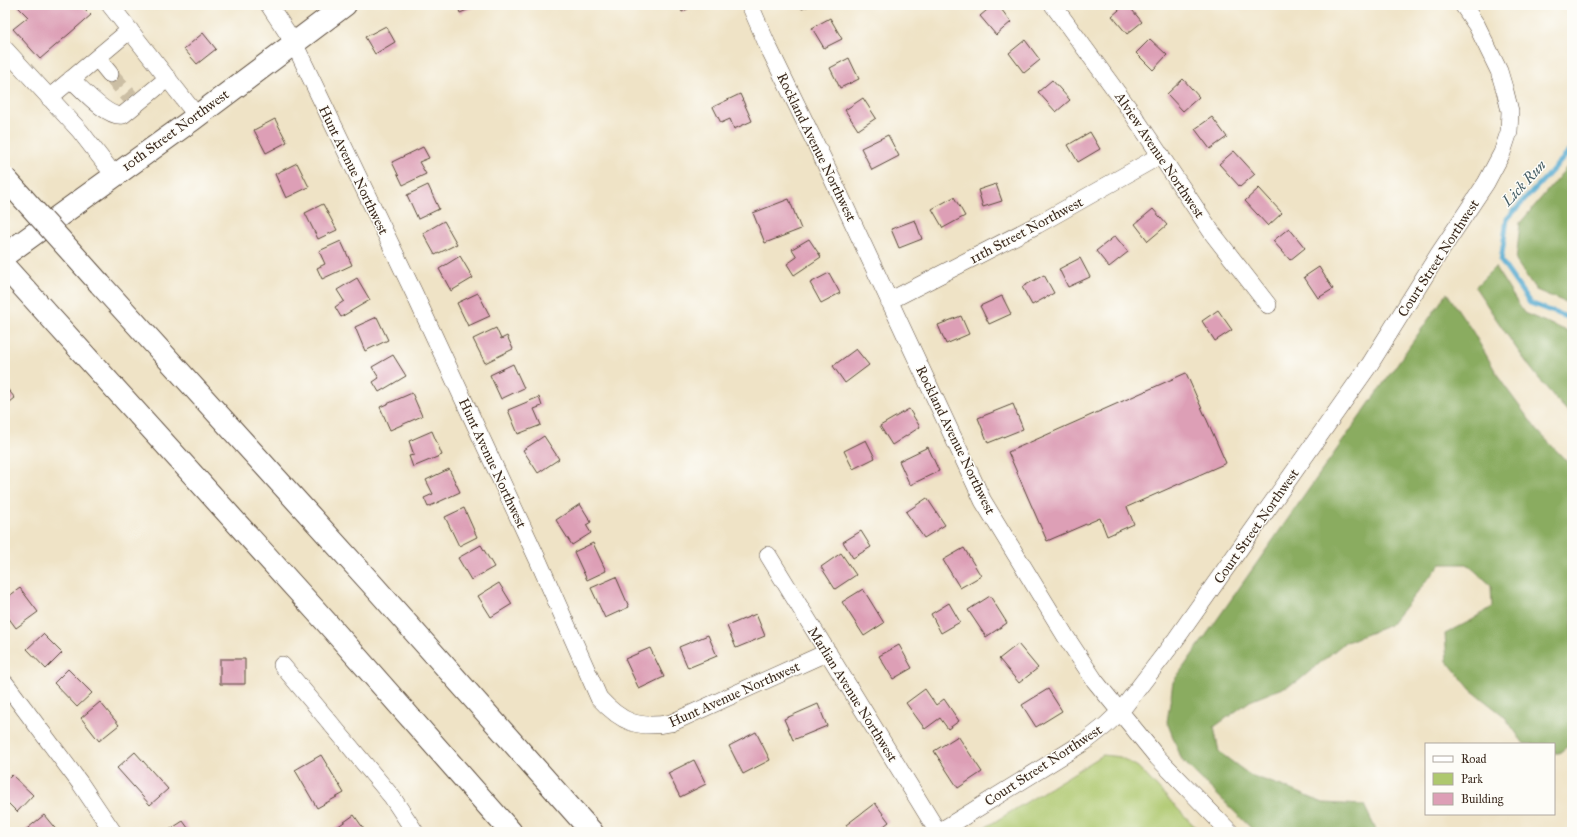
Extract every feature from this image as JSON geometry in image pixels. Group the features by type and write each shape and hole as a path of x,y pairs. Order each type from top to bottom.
{"main road":[{"name":"10th Street Northwest","path":"5,255 197,116 345,5"},
{"path":"5,178 376,589 592,832"},
{"path":"5,267 327,623 511,832"}],"street":[{"path":"110,5 197,116"},
{"name":"Hunt Avenue Northwest","path":"269,5 294,43 417,301 538,560 599,698 612,712 627,720 642,725 655,726 671,723 828,652"},
{"name":"Rockland Avenue Northwest","path":"750,5 983,501 1066,637 1095,681 1157,757 1230,832"},
{"name":"Alview Avenue Northwest","path":"1053,5 1130,110 1213,234 1268,305"},
{"name":"Court Street Northwest","path":"938,832 1086,740 1105,726 1120,712 1176,639 1370,364 1438,255 1486,183 1502,153 1509,132 1510,111 1496,65 1477,26 1463,5"},
{"path":"49,98 130,30"},
{"path":"5,49 80,131 114,175"},
{"path":"96,58 110,74"},
{"path":"72,79 103,108 119,116 123,115 133,100 168,78"},
{"name":"11th Street Northwest","path":"889,301 1037,225 1161,155"},
{"name":"Marlian Avenue Northwest","path":"768,555 938,832"},
{"path":"282,665 392,797 415,832"},
{"path":"5,683 80,783 113,832"}],"green space":[{"path":"1572,164 1572,305 1536,290 1516,261 1520,223 1568,166"},
{"path":"1495,267 1524,313 1572,333 1572,416 1545,386 1509,338 1475,287"},
{"path":"1447,293 1473,332 1501,381 1537,430 1572,467 1572,743 1559,753 1555,753 1555,743 1523,743 1504,716 1471,690 1447,661 1445,634 1472,620 1492,607 1491,585 1467,564 1441,564 1390,625 1344,643 1297,682 1250,701 1214,727 1219,752 1250,775 1290,789 1323,803 1364,805 1377,832 1255,832 1182,760 1167,722 1173,682"},
{"path":"1103,755 1120,757 1138,767 1200,832 978,832"}],"building":[{"path":"20,5 81,5 91,15 40,59 13,29 28,17 18,7"},
{"path":"457,5 479,5 460,13"},
{"path":"679,5 695,5 682,12"},
{"path":"800,5 811,5 802,9"},
{"path":"993,5 998,5 1011,22 996,35 980,16"},
{"path":"1125,5 1128,5 1142,22 1127,34 1112,16"},
{"path":"830,18 842,39 824,48 812,28"},
{"path":"386,26 395,42 375,54 365,37"},
{"path":"203,33 216,49 197,64 184,49"},
{"path":"1150,39 1167,55 1153,70 1136,53"},
{"path":"1025,40 1040,60 1024,73 1009,53"},
{"path":"849,58 859,79 840,88 830,68"},
{"path":"1183,79 1199,97 1183,111 1167,94"},
{"path":"1052,80 1070,100 1056,112 1038,92"},
{"path":"740,94 752,121 734,129 730,119 721,123 713,107"},
{"path":"863,98 876,118 858,130 845,110"},
{"path":"1212,117 1227,137 1210,149 1195,129"},
{"path":"275,119 287,142 266,153 254,130"},
{"path":"1090,132 1100,149 1078,162 1068,145"},
{"path":"888,135 899,156 872,170 861,148"},
{"path":"423,147 429,158 419,162 426,174 403,185 392,162"},
{"path":"1234,151 1255,174 1240,187 1219,164"},
{"path":"297,163 309,187 286,198 275,174"},
{"path":"996,184 1002,201 983,207 978,190"},
{"path":"428,185 439,209 418,219 407,195"},
{"path":"1259,188 1282,213 1268,226 1245,201"},
{"path":"954,197 965,216 943,228 932,209"},
{"path":"789,199 801,229 765,243 753,213"},
{"path":"323,204 337,230 318,239 305,213"},
{"path":"1153,209 1167,225 1148,241 1135,224"},
{"path":"915,220 922,239 899,248 891,229"},
{"path":"444,221 457,244 435,255 423,233"},
{"path":"1289,228 1305,248 1290,260 1273,241"},
{"path":"1115,236 1128,252 1109,267 1096,251"},
{"path":"809,239 821,257 794,275 787,264 797,257 792,249"},
{"path":"341,241 352,265 322,279 317,268 325,264 319,251"},
{"path":"460,256 473,278 451,291 439,269"},
{"path":"1080,258 1090,277 1068,287 1059,269"},
{"path":"1319,267 1333,289 1318,298 1304,277"},
{"path":"829,273 840,293 821,303 810,283"},
{"path":"1044,275 1054,293 1032,305 1022,287"},
{"path":"357,278 370,300 341,317 335,307 344,301 337,290"},
{"path":"478,293 490,316 468,326 457,303"},
{"path":"1002,296 1011,314 989,324 980,306"},
{"path":"1218,310 1232,330 1215,341 1202,321"},
{"path":"961,316 969,334 946,344 938,325"},
{"path":"377,317 388,340 365,351 355,327"},
{"path":"496,328 501,339 507,336 513,349 485,363 473,339"},
{"path":"856,349 869,365 845,383 833,366"},
{"path":"393,355 406,376 379,392 373,382 379,378 372,367"},
{"path":"513,364 524,388 501,399 490,375"},
{"path":"1186,373 1226,463 1127,507 1134,524 1107,536 1100,518 1047,541 1008,452"},
{"path":"5,386 15,398 5,406"},
{"path":"412,393 422,416 390,430 380,407"},
{"path":"539,397 542,406 534,409 541,425 518,434 508,410"},
{"path":"1013,404 1023,429 988,443 978,418"},
{"path":"909,409 920,427 892,445 880,426"},
{"path":"432,431 442,455 413,467 409,456 414,455 409,441"},
{"path":"544,436 559,459 538,473 523,450"},
{"path":"866,440 875,458 853,469 844,451"},
{"path":"928,447 939,471 910,485 899,461"},
{"path":"449,469 460,492 428,507 424,498 433,494 426,480"},
{"path":"927,498 945,525 924,538 906,512"},
{"path":"580,504 591,522 586,525 591,533 572,545 556,520"},
{"path":"464,508 477,537 459,546 445,517"},
{"path":"861,531 871,547 853,558 843,542"},
{"path":"593,543 606,571 587,580 574,552"},
{"path":"481,545 494,567 471,580 458,558"},
{"path":"964,548 981,576 960,588 943,560"},
{"path":"841,553 856,575 835,589 821,567"},
{"path":"616,577 629,607 605,618 591,588"},
{"path":"499,583 512,604 491,617 478,596"},
{"path":"20,588 38,612 16,628 5,613 5,599"},
{"path":"863,589 884,623 864,636 842,602"},
{"path":"990,596 1007,623 986,637 968,610"},
{"path":"949,603 960,622 941,633 931,614"},
{"path":"756,614 765,636 736,648 727,626"},
{"path":"43,634 62,653 46,669 27,649"},
{"path":"708,635 717,656 688,668 679,647"},
{"path":"1018,644 1038,668 1019,683 999,659"},
{"path":"899,645 912,668 893,679 879,656"},
{"path":"650,648 664,677 639,689 625,659"},
{"path":"220,659 245,659 245,684 220,684"},
{"path":"68,669 92,693 77,707 54,683"},
{"path":"925,689 936,705 944,699 959,721 948,729 940,718 925,729 906,703"},
{"path":"1048,689 1062,711 1036,727 1022,705"},
{"path":"100,702 119,725 99,741 81,718"},
{"path":"818,704 827,726 793,740 784,719"},
{"path":"756,732 770,760 743,774 729,746"},
{"path":"958,736 982,772 958,788 934,751"},
{"path":"135,752 168,789 150,805 117,768"},
{"path":"321,755 344,793 317,808 295,770"},
{"path":"694,760 706,784 680,797 668,773"},
{"path":"12,775 33,795 17,812 5,800 5,782"},
{"path":"875,803 889,822 876,832 851,832 846,825"},
{"path":"44,815 58,832 23,832"},
{"path":"354,815 366,832 330,832"},
{"path":"183,821 191,832 166,832"}],"waterway":[{"name":"Lick Run","path":"1572,149 1507,219 1501,261 1530,303 1572,319"}],"tunnel":[{"path":"110,74 130,97"}]}
